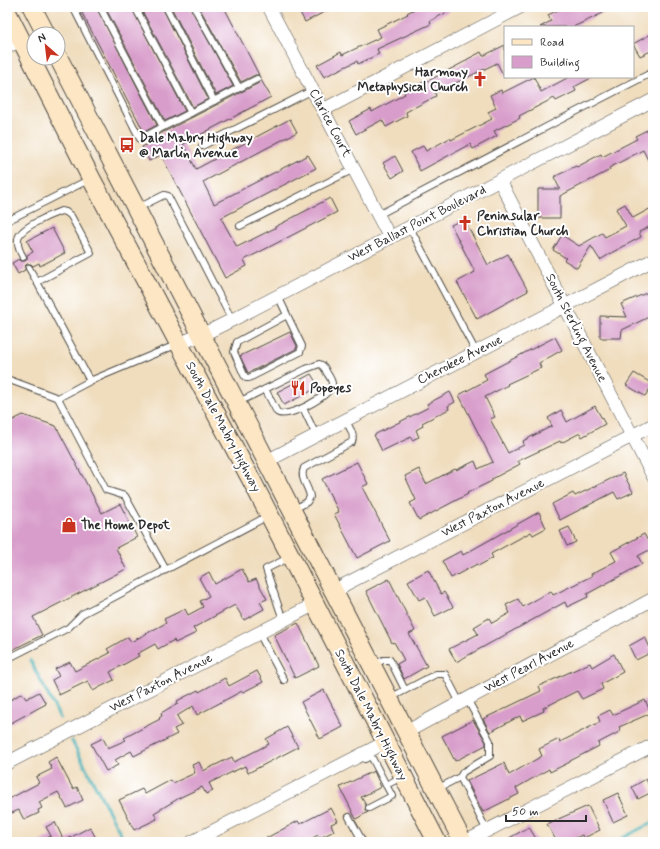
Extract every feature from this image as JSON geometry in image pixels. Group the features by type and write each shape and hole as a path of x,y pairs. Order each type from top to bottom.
{"main road":[{"path":"32,7 42,26"},
{"name":"South Dale Mabry Highway","path":"7,12 11,46 91,178 288,552 437,842"},
{"path":"11,46 26,39"},
{"name":"South Dale Mabry Highway","path":"63,66 388,699 464,842"},
{"path":"91,178 114,166"},
{"path":"288,552 317,584 326,592 335,594"},
{"path":"315,604 324,602 333,609 364,650"},
{"path":"414,799 446,838 456,842"}],"street":[{"name":"Clarice Court","path":"269,7 390,238"},
{"path":"323,110 520,7"},
{"name":"West Ballast Point Boulevard","path":"179,344 232,320 653,100"},
{"name":"South Sterling Avenue","path":"500,181 653,476"},
{"name":"Cherokee Avenue","path":"267,461 653,260"},
{"name":"West Paxton Avenue","path":"335,594 344,585 653,425"},
{"name":"West Pearl Avenue","path":"406,732 653,599"},
{"name":"West Paxton Avenue","path":"7,763 315,604"},
{"path":"192,842 386,742"},
{"path":"464,842 653,745"}],"lane":[{"path":"73,7 140,139 257,79"},
{"path":"100,7 163,127"},
{"path":"135,7 191,113"},
{"path":"166,7 214,101"},
{"path":"194,7 239,88"},
{"path":"378,215 653,72"},
{"path":"202,146 313,90"},
{"path":"240,226 354,169"},
{"path":"7,221 91,178"},
{"path":"137,209 164,195 168,196 232,320"},
{"path":"23,257 18,246 19,235 23,230 61,211 66,212 71,216 91,253 36,282"},
{"path":"410,228 476,352"},
{"path":"29,268 90,381"},
{"path":"278,296 302,346 302,350 256,375 246,378 234,352 237,342 287,315"},
{"path":"58,398 90,381 179,344"},
{"path":"237,403 265,389 306,369 322,364 331,378 332,384 331,388 323,395 303,408 291,413 280,414 277,412 265,389"},
{"path":"7,379 58,398 106,490 126,496 166,570"},
{"path":"303,408 316,435"},
{"path":"292,510 307,502 310,497 310,492 302,478 304,468 352,442 352,433 345,420"},
{"path":"7,659 68,628 82,614 269,516"},
{"path":"284,620 266,569 288,552"},
{"path":"259,633 284,680"},
{"path":"372,666 383,660 390,660 405,690"},
{"path":"388,699 436,674 445,674 490,741 490,756 463,772 460,777 436,790"},
{"path":"333,770 335,774 371,756 392,796 369,808"},
{"path":"386,785 403,777"},
{"path":"460,777 487,831"},
{"path":"350,816 363,842"}],"building":[{"path":"79,7 96,7 157,125 144,132"},
{"path":"105,7 131,7 185,111 165,121"},
{"path":"140,7 162,7 208,99 193,107"},
{"path":"171,7 190,7 233,86 216,95"},
{"path":"199,7 224,7 259,75 255,75 241,82"},
{"path":"297,7 334,7 305,22"},
{"path":"418,7 457,7 430,21 431,24 377,49 379,54 358,64 357,61 324,77 317,65 341,52 342,55 381,37 377,29 408,14 407,13"},
{"path":"564,7 616,7 575,26 542,26 551,21 548,15"},
{"path":"653,33 653,50 640,56 634,43"},
{"path":"504,46 504,76 497,63 435,93 436,96 406,112 407,116 386,127 382,120 356,134 349,121 371,109 372,112 405,94 404,92 427,80 428,81 481,52 483,56"},
{"path":"532,78 534,78 541,92 567,78 591,78 574,87 576,91 556,101 554,98 494,131 497,136 473,149 470,144 420,171 411,152 423,146 426,151 450,138 451,140 492,119 488,112 496,108 490,95 501,90 502,93"},
{"path":"261,80 271,97 183,144 196,169 290,119 297,132 203,182 214,204 308,155 316,168 221,218 237,247 330,198 337,212 244,260 247,266 225,278 161,155 149,161 142,147 149,143 148,140 259,83"},
{"path":"653,127 653,170 643,150 609,168 610,170 560,196 560,218 538,218 538,189 560,189 554,177 601,154 602,157 637,139 635,136"},
{"path":"395,156 403,171 392,178 383,163"},
{"path":"625,204 633,218 653,207 653,225 639,232 641,237 600,260 591,246 577,268 564,260 566,258 553,250 562,235 579,246 602,233 605,237 626,226 616,209"},
{"path":"464,219 488,265 508,254 528,291 477,319 457,282 475,272 451,225"},
{"path":"52,228 65,253 40,266 39,263 33,266 31,264 27,264 25,266 25,270 18,274 12,263 19,259 21,261 25,261 27,259 27,255 33,252 27,241"},
{"path":"653,290 653,315 622,330 621,338 600,338 600,316 627,317 621,304"},
{"path":"290,332 297,346 296,349 248,373 240,356"},
{"path":"555,337 562,350 539,363 541,368 507,384 508,385 485,397 495,417 490,419 508,453 524,445 523,441 552,426 548,418 561,410 567,422 595,406 605,424 582,437 580,433 561,443 560,441 518,461 520,464 492,479 492,481 419,520 410,503 416,500 405,476 419,469 426,484 455,469 456,470 475,461 478,469 493,462 459,395 487,380 484,374"},
{"path":"634,373 653,384 645,396 626,385"},
{"path":"311,374 319,387 284,405 277,392"},
{"path":"450,392 455,402 448,406 449,409 422,423 423,426 416,430 419,437 412,440 411,437 382,451 374,435 429,407 427,404"},
{"name":"The Home Depot","path":"23,415 56,426 102,513 120,504 137,537 116,548 126,569 33,617 42,635 12,650 7,640 7,423"},
{"path":"357,462 368,484 362,487 390,541 357,558 334,514 339,512 322,479"},
{"path":"623,473 633,492 618,499 614,492 560,520 552,504 573,493 575,496"},
{"path":"539,512 546,528 533,535 531,532 491,554 493,558 478,566 477,564 451,578 442,561 461,551 463,555"},
{"path":"569,527 576,542 567,546 560,531"},
{"path":"644,534 648,541 653,539 653,548 638,556 642,564 587,594 588,597 567,607 565,602 456,662 449,649 478,634 474,627 489,618 492,623 510,613 506,605 518,599 523,607 551,591 553,595 592,576 591,574 616,561 611,552"},
{"path":"242,569 249,582 256,579 267,599 260,602 264,609 244,620 235,605 193,628 196,633 175,643 174,640 158,649 155,644 137,654 139,656 110,672 114,680 93,691 88,681 59,695 52,680 59,676 55,669 70,662 75,671 110,653 107,649 128,637 131,642 166,623 164,619 185,609 188,615 203,607 200,601 209,596 199,578 209,572 215,584"},
{"path":"428,570 441,594 444,592 453,607 435,616 425,597 419,600 408,581"},
{"path":"389,579 415,631 409,634 427,666 404,679 397,664 404,660 394,642 392,643 366,591"},
{"path":"298,623 319,666 295,678 274,635"},
{"path":"645,637 652,652 636,660 629,646"},
{"path":"614,654 623,672 601,684 603,689 582,699 577,691 543,708 544,711 522,721 520,716 490,732 483,719 541,691 539,686 590,663 592,667"},
{"path":"257,671 263,682 243,692 242,691 197,715 193,706 177,716 182,725 174,729 177,734 134,756 131,751 115,760 118,765 106,771 91,744 103,738 108,748 126,740 124,738 160,719 159,718 162,716 161,713 178,703 177,701 198,690 199,692 225,678 229,686"},
{"path":"324,690 343,727 320,739 301,702"},
{"path":"39,692 46,704 7,725 7,702 22,693 26,699"},
{"path":"645,700 651,713 619,727 621,731 598,743 599,746 550,772 549,769 516,788 519,794 483,812 467,781 504,763 509,775 542,756 539,749 559,739 560,742 600,722 598,716 610,710 613,715"},
{"path":"473,720 486,742 486,745 455,761 442,736"},
{"path":"287,727 298,747 248,773 245,766 209,783 213,791 206,794 202,787 181,797 154,813 157,819 134,830 119,800 142,789 145,794 171,780 173,783 195,773 192,765 199,762 203,771 232,757 234,762 269,744 266,739"},
{"path":"56,757 73,789 77,787 83,800 67,808 58,792 39,802 42,808 38,810 39,813 24,820 19,810 7,815 7,800 39,783 36,777 52,769 48,762"},
{"path":"374,771 381,787 361,797 366,805 365,810 368,812 356,819 340,787"},
{"path":"646,779 652,792 638,799 632,787"},
{"path":"618,793 628,815 613,822 603,800"},
{"path":"588,806 600,830 584,838 582,835 567,842 557,842 547,824"},
{"path":"331,808 338,821 331,824 334,831 320,838 318,835 305,842 259,842 298,821 300,824"},
{"path":"55,822 64,841 90,827 97,840 92,842 39,842 51,836 46,827"},
{"path":"529,827 538,842 502,842"}],"waterway":[{"path":"30,660 60,718"},
{"path":"72,741 125,842"},
{"path":"615,842 653,822"}],"place":[{"name":"Harmony Metaphysical Church","path":"480,79"},
{"name":"Dale Mabry Highway @ Marlin Avenue","path":"127,145"},
{"name":"Peninsular Christian Church","path":"465,223"},
{"name":"Popeyes","path":"298,388"},
{"name":"The Home Depot","path":"69,525"}]}
